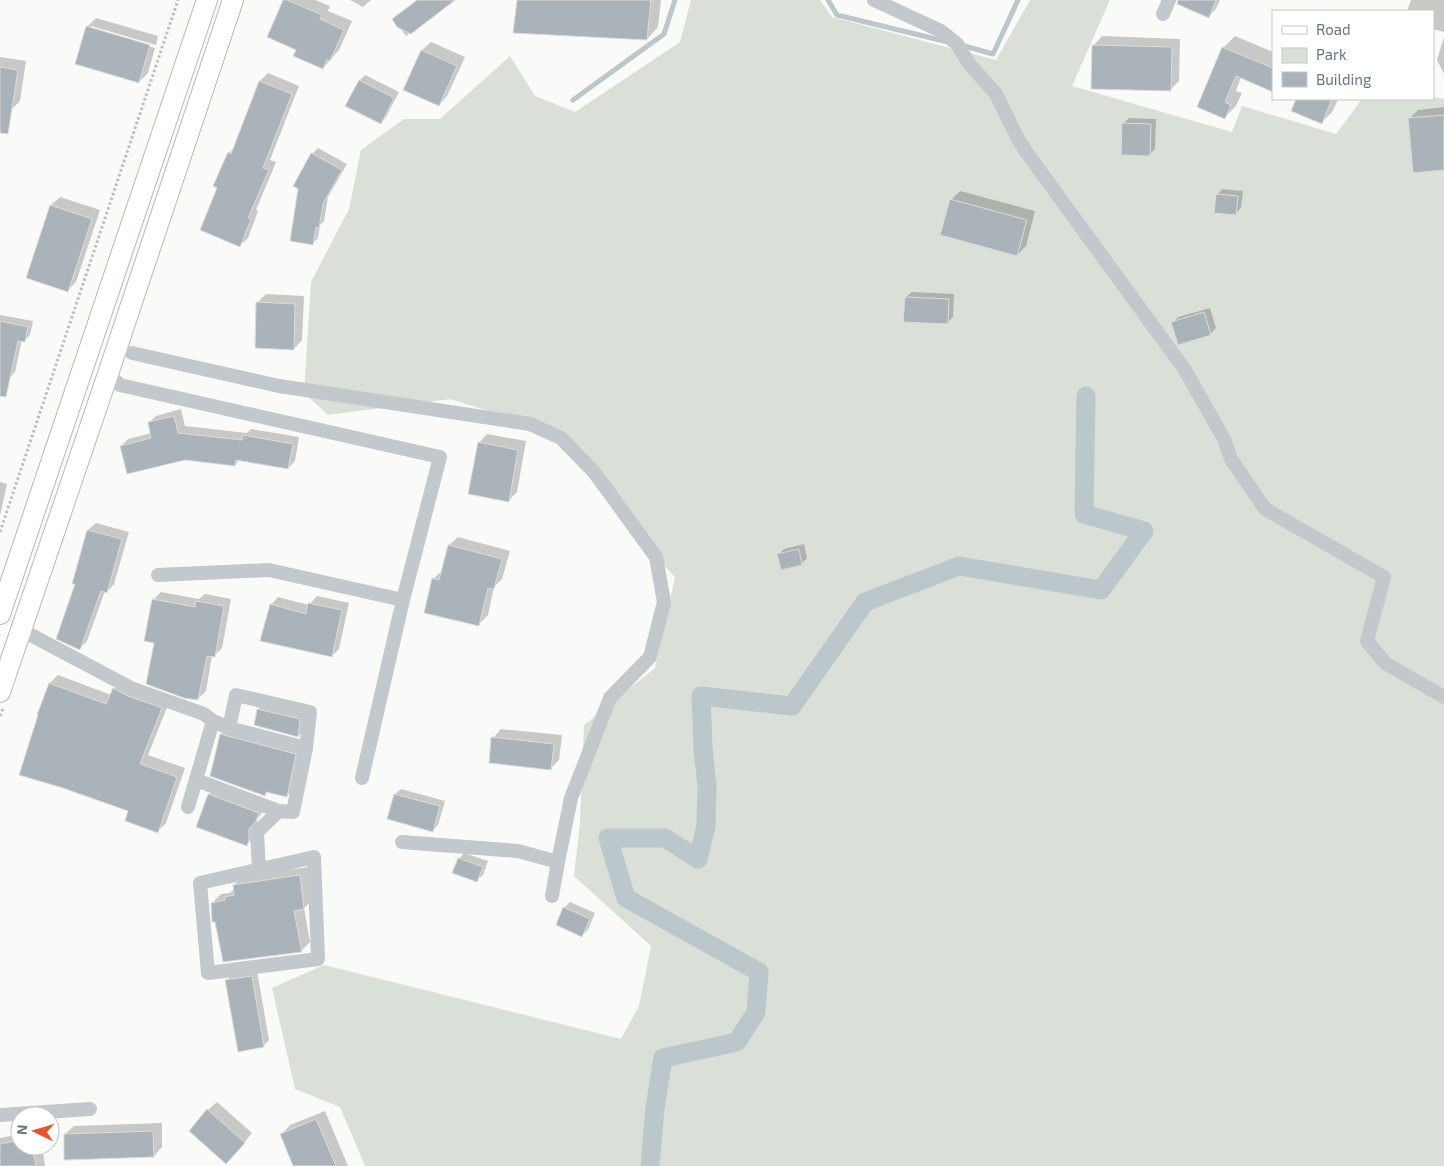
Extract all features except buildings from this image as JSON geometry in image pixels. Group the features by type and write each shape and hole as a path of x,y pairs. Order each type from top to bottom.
{"main road":[{"path":"0,614 207,0"},
{"path":"0,692 232,0"},
{"path":"96,326 121,335"}],"street":[{"path":"874,0 941,31 956,44 970,65 996,94 1027,153 1185,370 1224,439 1231,459 1265,509 1384,577 1367,641 1385,663 1444,697"},
{"path":"1163,14 1169,0"},
{"path":"132,353 279,386 530,424 561,438 594,472 656,557 664,602 650,657 610,698 571,798 552,896"},
{"path":"108,374 120,385 440,457 403,600 362,778"},
{"path":"158,575 269,570 403,600"},
{"path":"22,628 29,634 131,688 204,714 228,728 306,748"},
{"path":"196,780 280,811 293,812 306,748 310,712 236,695 228,728"},
{"path":"188,807 213,720"},
{"path":"259,870 257,832 280,811"},
{"path":"402,842 518,851 558,862"},
{"path":"314,857 318,959 208,973 200,883 259,870 314,857"},
{"path":"0,1115 90,1109"}],"path":[{"path":"0,532 178,0"}],"green space":[{"path":"691,0 820,0 832,17 996,60 1030,0 1110,0 1072,86 1232,132 1242,106 1336,134 1361,100 1434,100 1434,97 1444,99 1444,1166 365,1166 340,1107 295,1089 272,988 324,965 621,1039 639,1006 651,946 574,876 580,823 584,725 655,668 675,577 656,557 565,435 450,399 328,415 304,393 311,282 349,209 361,150 404,119 440,119 510,56 535,96 575,112 680,42"}],"waterway":[{"path":"573,100 664,34 675,0"},
{"path":"828,0 837,15 948,42"},
{"path":"961,45 993,54 1018,0"},
{"path":"650,1166 655,1108 663,1058 737,1042 756,1012 759,972 626,898 608,838 665,838 698,859 706,826 707,787 701,696 792,706 865,602 959,566 1101,590 1144,531 1084,514 1086,396"}]}
